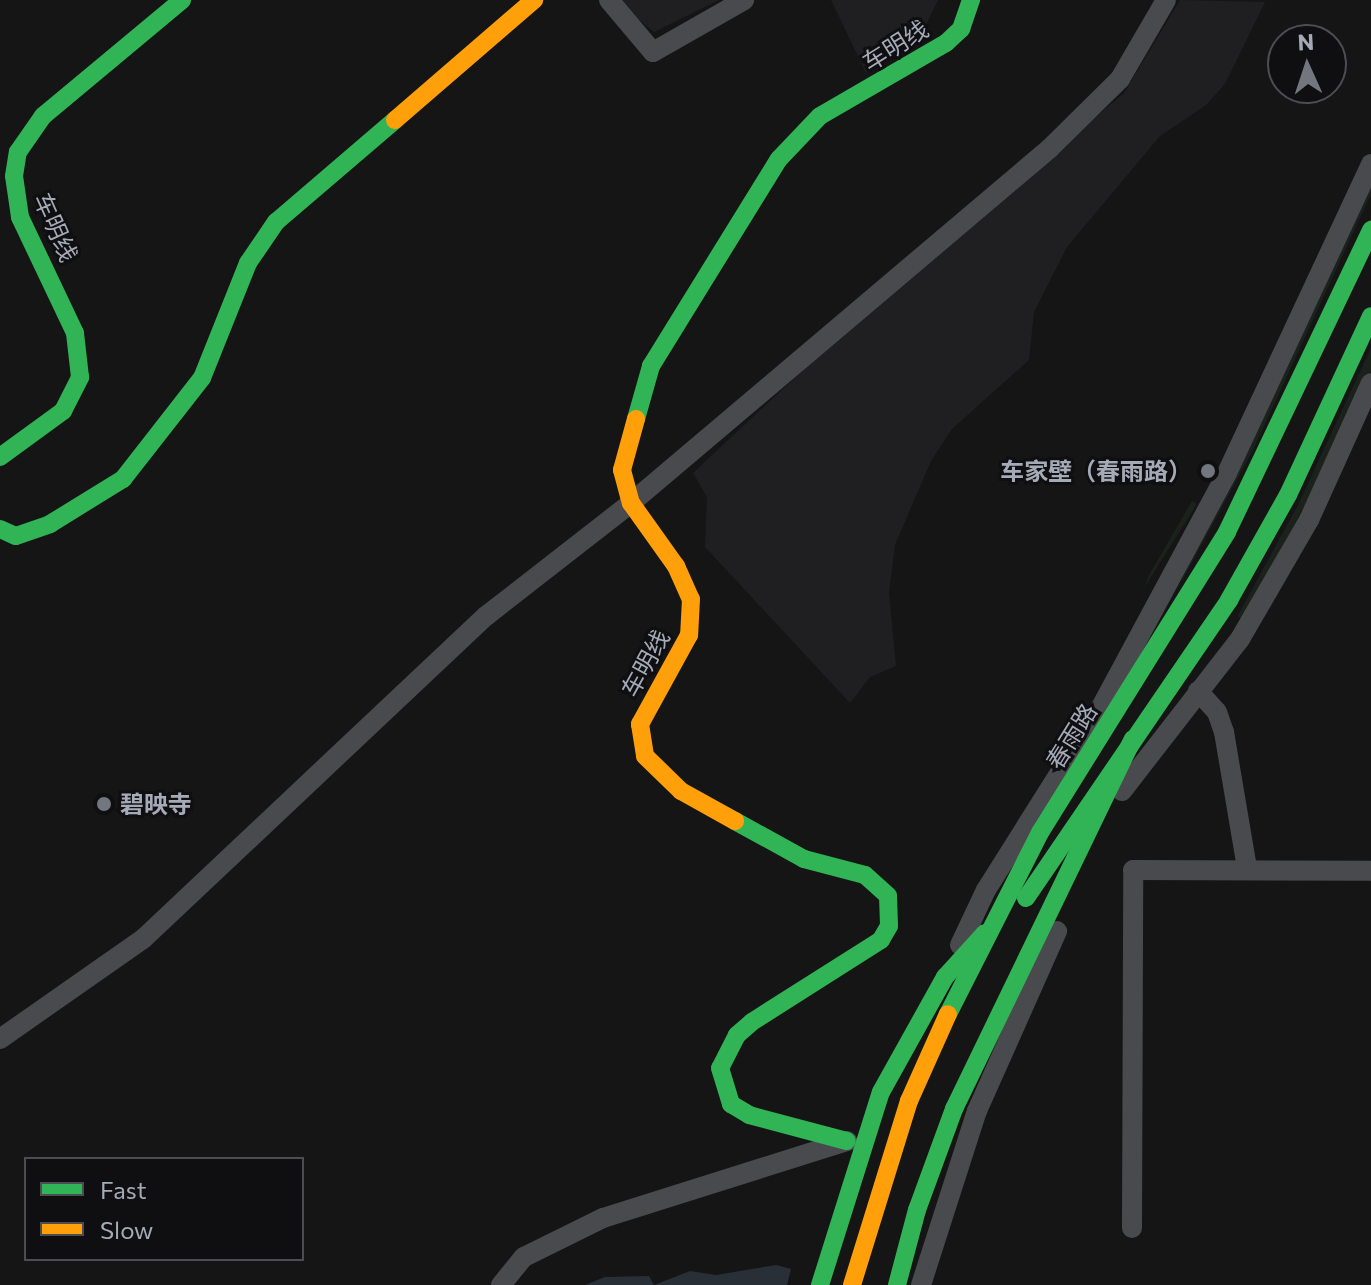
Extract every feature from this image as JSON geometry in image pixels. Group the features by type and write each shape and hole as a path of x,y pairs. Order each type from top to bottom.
{"main road":[{"name":"车明线","path":"0,457 63,411 80,377 75,333 20,217 14,176 18,152 43,116 182,0"},
{"path":"0,529 16,536 50,524 123,479 161,436 202,378 248,263 267,231 297,200 534,0"},
{"name":"车明线","path":"847,1141 749,1115 731,1104 720,1068 737,1035 752,1022 866,954 881,940 889,926 888,896 865,875 804,859 681,791 653,768 640,741 640,724 689,635 691,599 676,566 631,503 624,487 625,451 651,366 779,159 820,116 946,43 961,29 971,0"},
{"name":"春雨路","path":"852,1285 909,1101 985,933 1041,831 1171,625 1262,465 1371,230"},
{"name":"春雨路","path":"871,1285 914,1141 974,997 1033,884 1252,561 1371,316"},
{"path":"1100,709 1171,625"},
{"path":"897,1285 954,1109 1020,967 1093,831 1133,739"},
{"path":"820,1285 868,1126 945,977 985,933"}],"street":[{"path":"609,0 653,52 744,0"},
{"path":"0,1039 143,939 486,616 631,503 1069,130 1120,79 1166,0"},
{"path":"807,1285 847,1141 881,1069 945,977 986,890 1100,709 1227,473 1371,164"},
{"path":"921,1285 977,1111 1046,962 1093,831 1240,639 1281,570 1371,383"},
{"path":"1198,691 1217,712 1224,732 1247,868"},
{"path":"1132,1228 1133,870 1247,868 1371,871"},
{"path":"501,1285 524,1257 603,1218 847,1141"}],"shaded area":[{"path":"614,0 719,0 654,32"},
{"path":"831,0 938,0 918,41 866,73"},
{"path":"1180,0 1265,2 1225,84 1206,105 1160,136 1067,247 1034,312 1029,360 952,429 931,461 895,545 889,592 896,666 870,677 850,703 705,547 707,497 693,473 848,328 1124,93"},
{"path":"1371,175 1371,194 1253,450 1178,588"},
{"path":"1371,348 1371,370 1324,471 1241,621 1238,615 1298,505"},
{"path":"1192,501 1197,504 1144,588 1149,575"},
{"path":"776,1265 791,1269 787,1285 654,1285 690,1271 716,1275"},
{"path":"649,1276 654,1285 585,1285 605,1277"}],"traffic: fast":[{"path":"0,457 63,411 80,377 75,333 20,217 14,176 18,152 43,116 182,0"},
{"path":"636,419 651,366 779,159 820,116 946,43 961,29 971,0"},
{"path":"0,529 16,536 50,524 123,479 202,378 248,263 276,222 395,120"},
{"path":"948,1014 1041,831 1227,532 1371,230"},
{"path":"1026,898 1229,600 1288,495 1371,316"},
{"path":"897,1285 917,1210 954,1109 1133,739"},
{"path":"735,821 804,859 865,875 888,896 889,926 881,940 752,1022 737,1035 720,1068 731,1104 749,1115 847,1141"},
{"path":"820,1285 881,1092 945,977 985,933"}],"traffic: slow":[{"path":"395,120 534,0"},
{"path":"636,419 622,470 631,503 676,566 691,599 689,635 640,724 645,756 681,791 735,821"},
{"path":"852,1285 909,1101 948,1014"}],"place":[{"name":"车家壁（春雨路）","path":"1208,471"},
{"name":"碧映寺","path":"104,804"}]}
